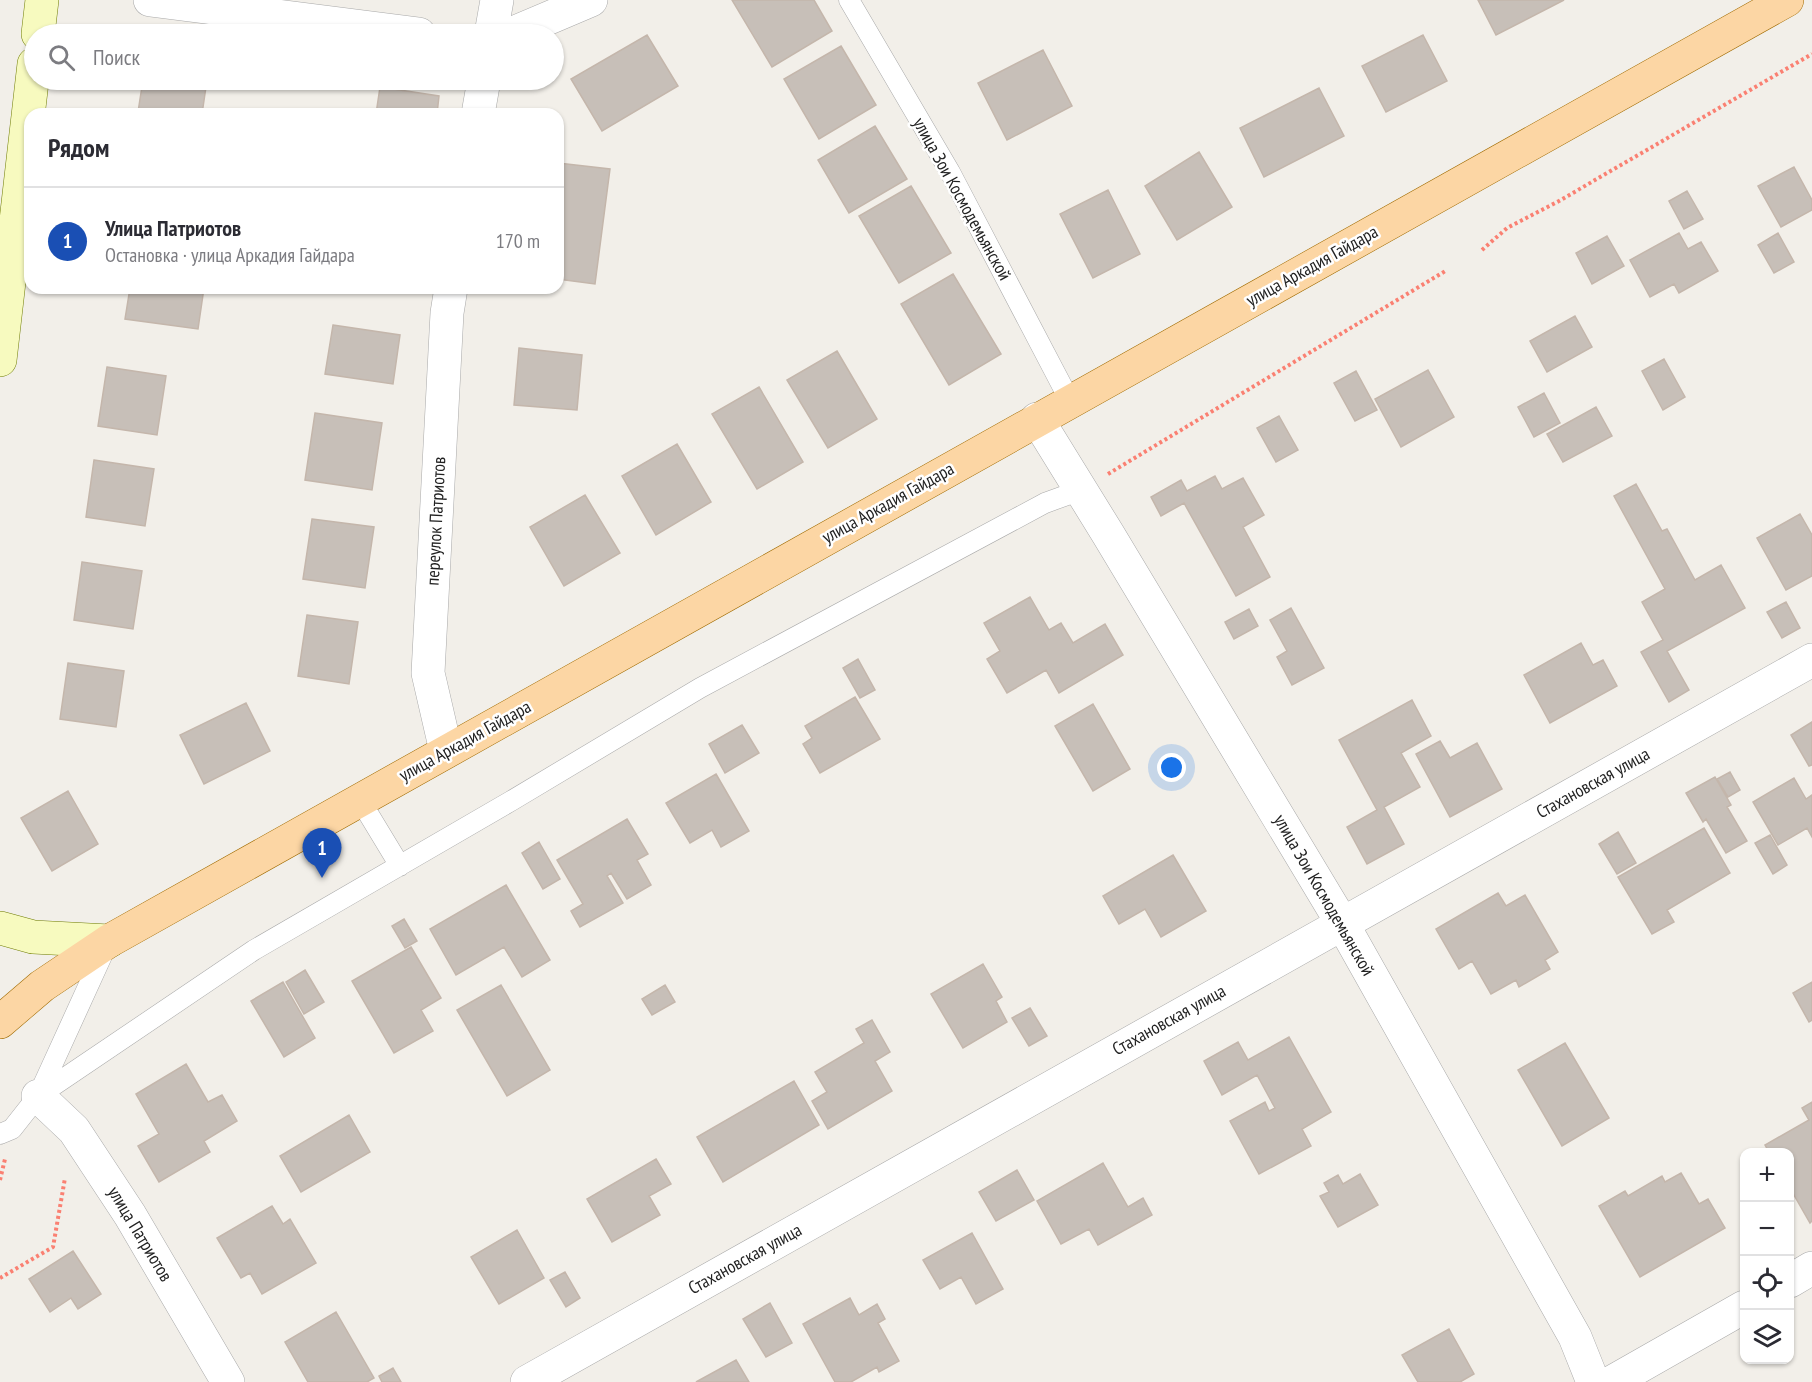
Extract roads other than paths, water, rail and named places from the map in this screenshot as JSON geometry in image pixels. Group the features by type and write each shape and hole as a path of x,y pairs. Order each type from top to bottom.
{"main road":[{"path":"39,24 42,0"},
{"name":"улица Аркадия Гайдара","path":"0,1022 42,986 109,941 1036,419 1787,0"},
{"path":"29,108 31,90"},
{"path":"0,360 24,151"},
{"path":"0,928 33,937 109,941"}],"street":[{"path":"150,0 340,24"},
{"path":"493,24 497,0"},
{"path":"535,24 591,0"},
{"path":"479,108 482,90"},
{"name":"переулок Патриотов","path":"446,752 428,673 447,313 450,294"},
{"name":"улица Зои Космодемьянской","path":"1036,419 1342,923 1575,1337 1593,1382"},
{"name":"Стахановская улица","path":"527,1382 1812,660"},
{"name":"улица Патриотов","path":"38,1096 74,1130 130,1215 228,1382"},
{"path":"1794,1279 1812,1269"},
{"path":"1612,1382 1740,1309"}],"lane":[{"name":"улица Зои Космодемьянской","path":"849,0 950,172 1070,401"},
{"path":"38,1096 254,950 700,688 1045,503 1081,490"},
{"path":"360,800 400,866"},
{"path":"0,1134 12,1129 38,1096 109,941"}],"place":[{"name":"Улица Патриотов","path":"322,878"}]}
